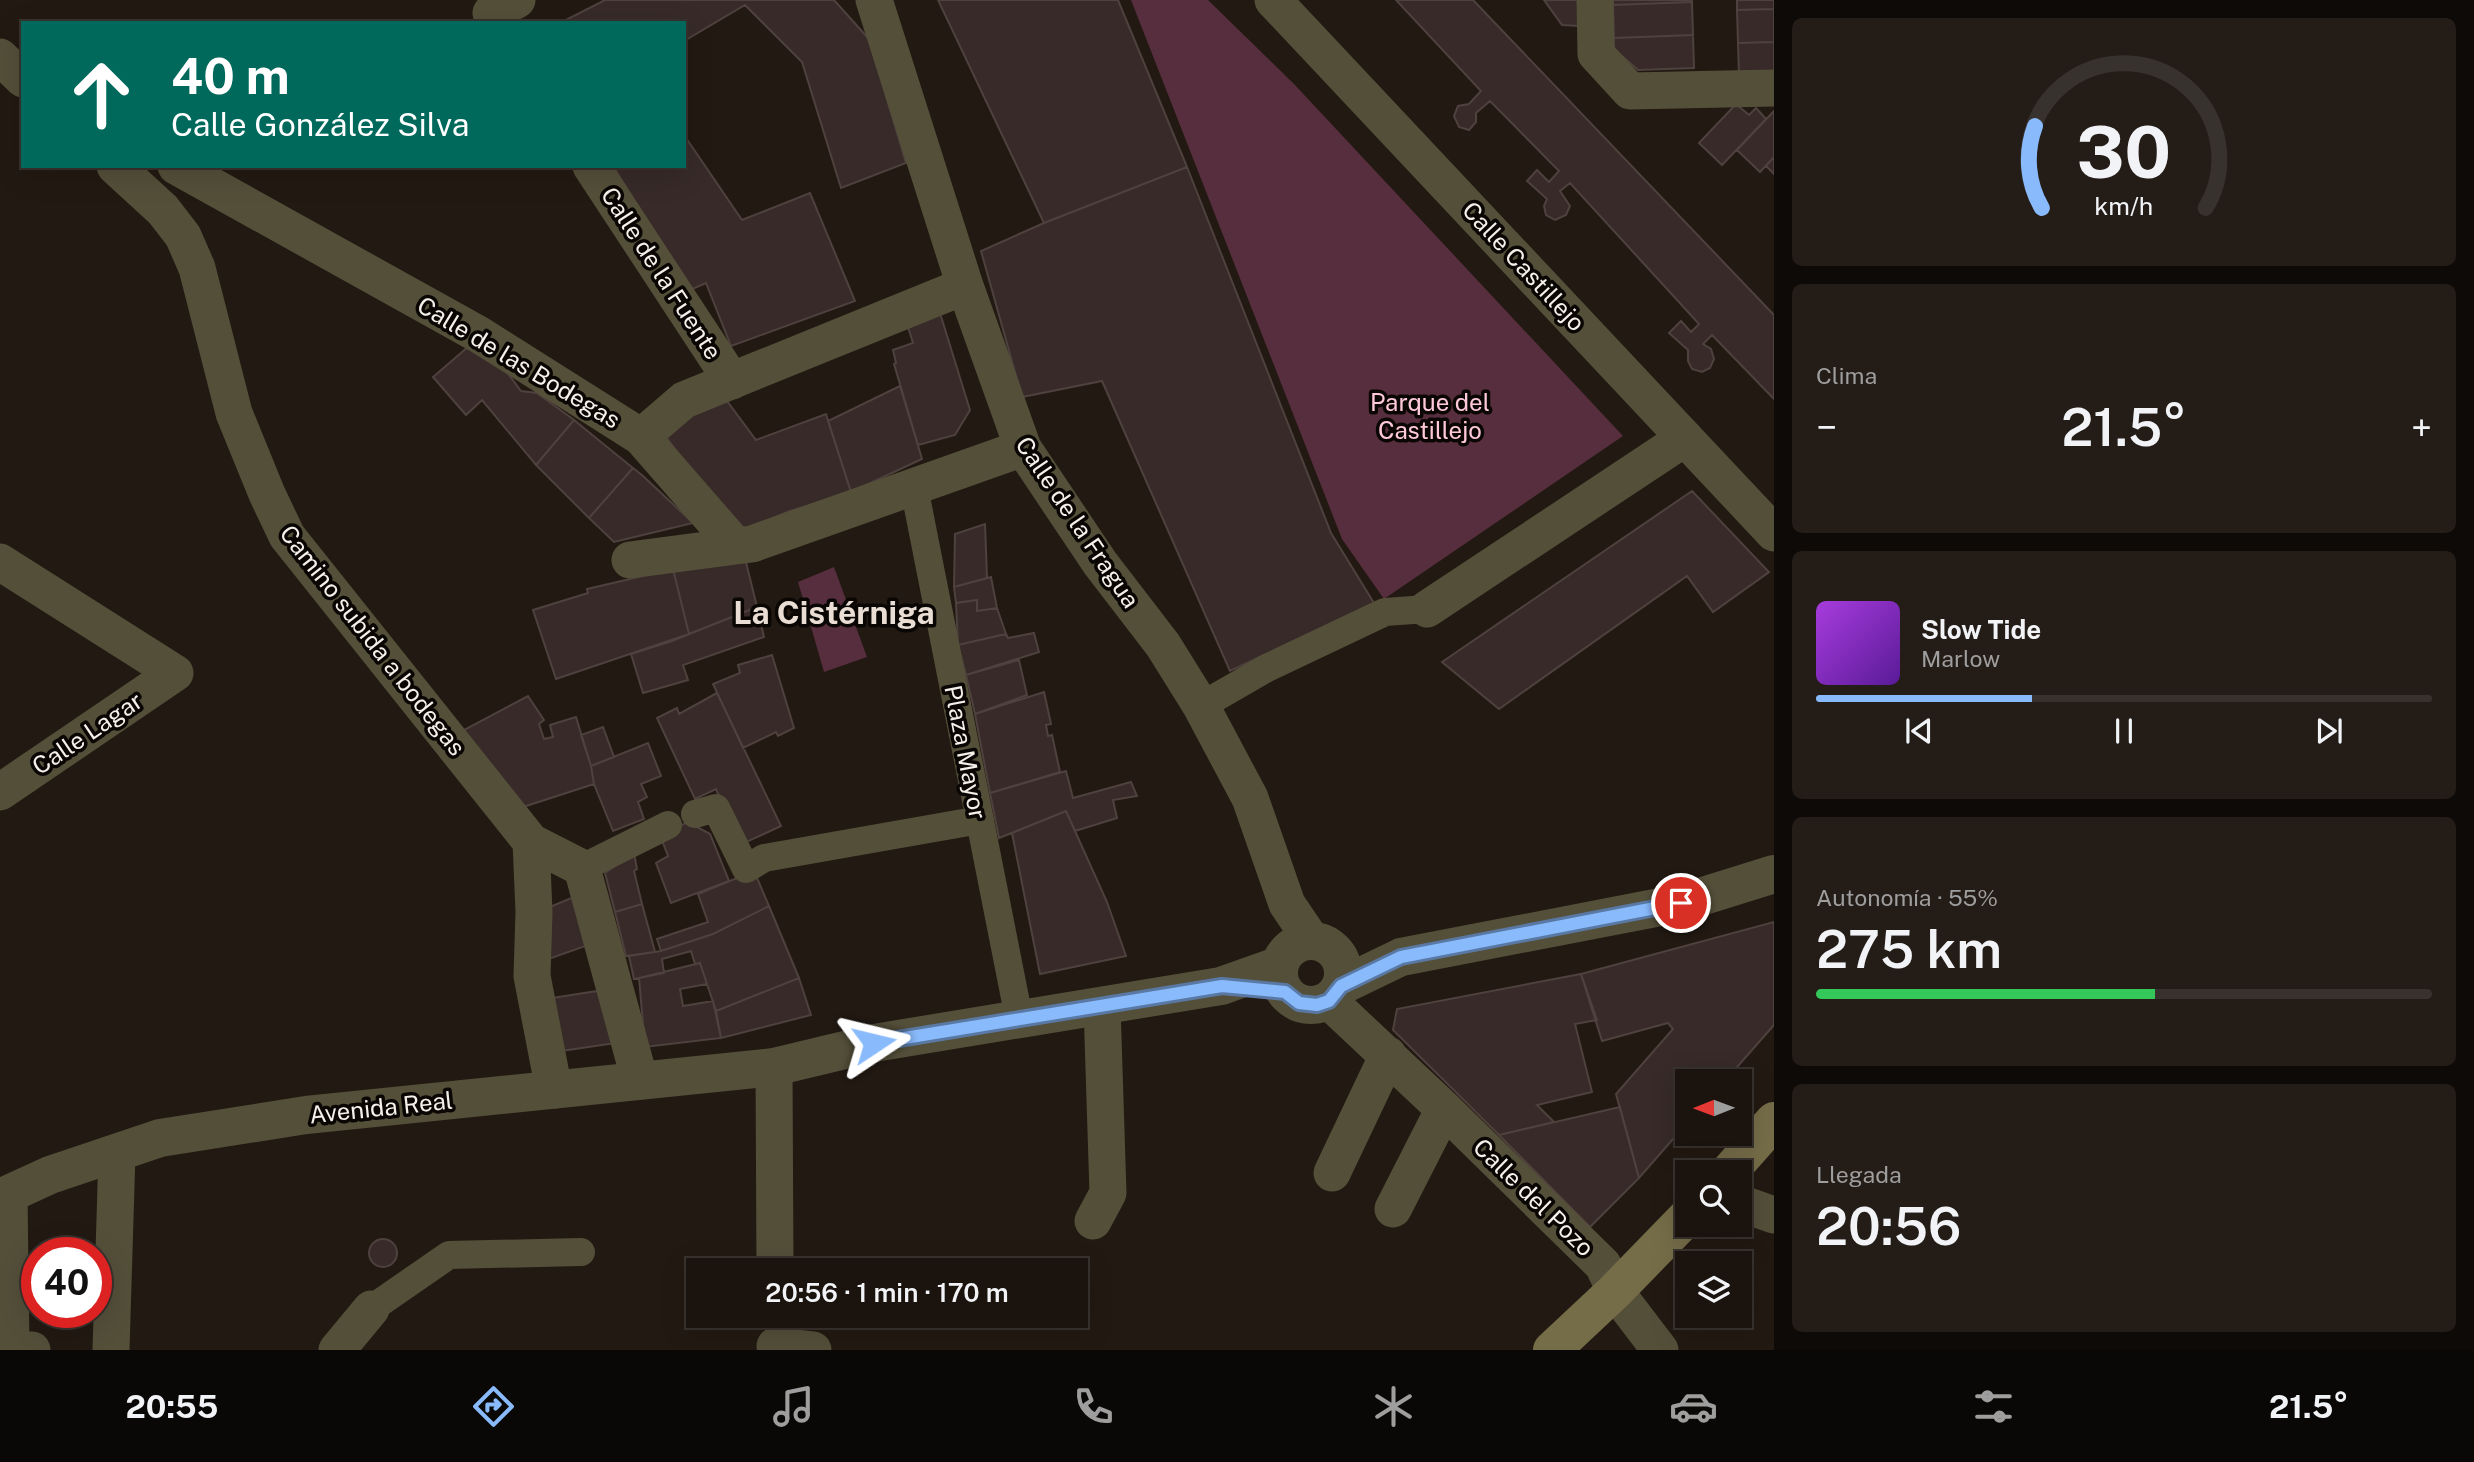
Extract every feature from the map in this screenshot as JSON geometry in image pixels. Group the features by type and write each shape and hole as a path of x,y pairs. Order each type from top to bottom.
{"main road":[{"path":"1740,1160 1774,1121"},
{"path":"1552,1350 1675,1229"}],"street":[{"name":"Calle de la Fragua","path":"874,0 965,286 1023,448 1100,563 1163,645 1201,706 1250,798 1287,904 1300,959"},
{"name":"Calle Castillejo","path":"1273,0 1774,533"},
{"path":"1595,0 1596,54 1630,92 1774,88"},
{"path":"0,57 21,77"},
{"name":"Camino subida a bodegas","path":"117,168 163,211 183,236 197,268 234,413 287,536 531,842"},
{"name":"Calle de las Bodegas","path":"180,168 478,334 641,437 736,546"},
{"name":"Calle de la Fuente","path":"592,168 732,381"},
{"path":"641,437 684,400 965,286"},
{"path":"1201,706 1267,668 1385,612 1427,609 1685,438"},
{"path":"630,559 752,544 1023,448"},
{"name":"Plaza Mayor","path":"914,487 1018,1018"},
{"name":"Calle Lagar","path":"0,562 175,673 0,792"},
{"path":"695,814 716,808 746,869 764,858 979,820"},
{"path":"582,869 668,825"},
{"path":"531,842 582,869 640,1081"},
{"path":"531,842 533,976 554,1090"},
{"path":"775,1258 774,1067 874,1043 1222,986 1300,959 1401,957 1681,903 1774,874"},
{"path":"1300,959 1291,999 1317,1005 1401,957"},
{"path":"1300,959 1343,966 1335,993"},
{"name":"Calle del Pozo","path":"1335,993 1388,1055 1603,1265 1615,1291 1660,1350"},
{"path":"1093,1221 1108,1193 1101,1006"},
{"path":"1332,1173 1388,1055"},
{"name":"Avenida Real","path":"4,1196 50,1175 160,1138 306,1115 774,1067"},
{"path":"1393,1209 1444,1109"},
{"path":"111,1350 117,1153"},
{"path":"4,1196 11,1349 32,1350"},
{"path":"1752,1207 1774,1215"},
{"path":"337,1350 372,1309 449,1255 581,1252"},
{"path":"775,1337 813,1350"}],"green space":[{"name":"Parque del Castillejo","path":"1131,0 1208,0 1294,84 1623,436 1384,599 1342,539"},
{"path":"834,567 867,657 824,672 798,582"}],"building":[{"path":"605,0 834,0 869,39 906,163 841,188 802,62 745,5 686,40 686,21 564,21"},
{"path":"938,0 1118,0 1187,167 1044,223"},
{"path":"1396,0 1473,0 1774,315 1774,399 1712,335 1703,344 1711,349 1714,359 1710,368 1702,372 1692,369 1688,361 1688,350 1669,333 1681,321 1691,332 1699,324 1570,183 1560,191 1570,206 1566,215 1555,220 1546,215 1544,206 1547,199 1527,181 1537,170 1549,182 1559,171 1490,101 1476,113 1476,122 1469,130 1459,127 1454,116 1458,106 1469,104 1481,91"},
{"path":"1544,0 1578,0 1579,26 1562,25"},
{"path":"1613,0 1692,0 1692,2 1613,5"},
{"path":"1737,0 1774,0 1774,9 1737,10"},
{"path":"1692,2 1693,35 1614,38 1613,5"},
{"path":"1774,9 1774,42 1738,43 1737,10"},
{"path":"1693,35 1694,68 1638,70 1614,49 1614,38"},
{"path":"1774,42 1774,75 1739,76 1738,43"},
{"path":"1736,104 1749,115 1756,108 1766,119 1722,165 1699,143"},
{"path":"1774,111 1774,157 1760,172 1737,150"},
{"path":"686,138 742,220 810,193 855,301 731,346 706,283 690,290 614,168 686,168"},
{"path":"1774,157 1774,174 1766,166"},
{"path":"1187,167 1331,533 1374,603 1230,671 1102,381 1022,397 981,251 1044,223"},
{"path":"940,313 970,410 955,435 918,445 894,364 893,350 913,343 908,327"},
{"path":"476,340 521,391 537,393 574,420 536,465 482,400 466,415 433,377"},
{"path":"900,386 922,459 851,492 828,421"},
{"path":"727,401 756,440 826,414 851,492 787,512 738,533 660,429"},
{"path":"574,420 633,468 589,518 536,465"},
{"path":"633,468 693,523 614,542 589,518"},
{"path":"1692,491 1769,572 1713,612 1687,576 1499,709 1442,662"},
{"path":"985,524 987,578 954,587 955,534"},
{"path":"744,554 757,607 689,634 673,569"},
{"path":"673,569 689,634 556,679 533,610 588,593 587,589"},
{"path":"991,577 997,608 977,611 977,600 956,603 954,587"},
{"path":"977,600 977,611 997,608 1006,634 958,645 956,603"},
{"path":"757,607 764,637 683,665 688,680 643,693 631,654 672,641"},
{"path":"1034,633 1039,652 966,675 958,645 1006,634 1008,638"},
{"path":"772,655 794,728 778,736 776,732 743,748 713,684 740,673 738,665"},
{"path":"1019,660 1027,695 975,714 966,675"},
{"path":"1044,692 1051,724 1046,725 1048,736 1052,735 1060,772 990,793 975,714"},
{"path":"717,693 781,826 740,845 716,789 695,799 657,718 677,708 679,714"},
{"path":"528,696 544,720 539,724 544,739 553,737 550,725 576,717 594,784 523,807 462,731"},
{"path":"603,727 614,757 591,766 581,735"},
{"path":"648,743 661,776 641,784 647,797 638,802 644,819 613,831 594,784 591,766"},
{"path":"1066,771 1073,798 1131,782 1137,796 1113,800 1117,818 1075,831 1066,811 999,838 990,793"},
{"path":"1066,811 1107,902 1126,956 1040,974 1012,833"},
{"path":"688,822 710,834 729,881 671,903 656,863 668,856 660,835"},
{"path":"634,853 637,869 634,871 642,904 615,912 605,873"},
{"path":"754,871 769,906 713,934 661,951 657,939 708,922 698,894"},
{"path":"576,896 591,944 543,961 538,912"},
{"path":"642,904 655,952 626,956 615,912"},
{"path":"769,906 799,978 716,1011 700,963 695,964 691,951 662,959 664,973 634,979 629,956 661,951 713,934"},
{"path":"1774,922 1774,1025 1735,1069 1675,1069 1675,1137 1639,1178 1616,1094 1673,1029 1668,1023 1602,1041 1581,974"},
{"path":"700,963 707,984 680,989 683,1006 713,1001 721,1038 645,1047 639,978"},
{"path":"1581,974 1597,1020 1575,1024 1592,1092 1537,1105 1554,1122 1499,1135 1393,1030 1397,1009"},
{"path":"799,978 811,1015 721,1038 716,1011"},
{"path":"604,990 616,1043 554,1052 545,999"},
{"path":"1620,1107 1639,1178 1590,1227 1499,1135"},
{"path":"383,1239 393,1243 397,1253 393,1263 383,1267 373,1263 369,1253 373,1243"}],"district":[{"name":"La Cistérniga","path":"834,612"}],"route":[{"path":"874,1043 1222,986 1285,992 1299,1003 1317,1005 1329,1001 1341,986 1401,957 1681,903"}]}
